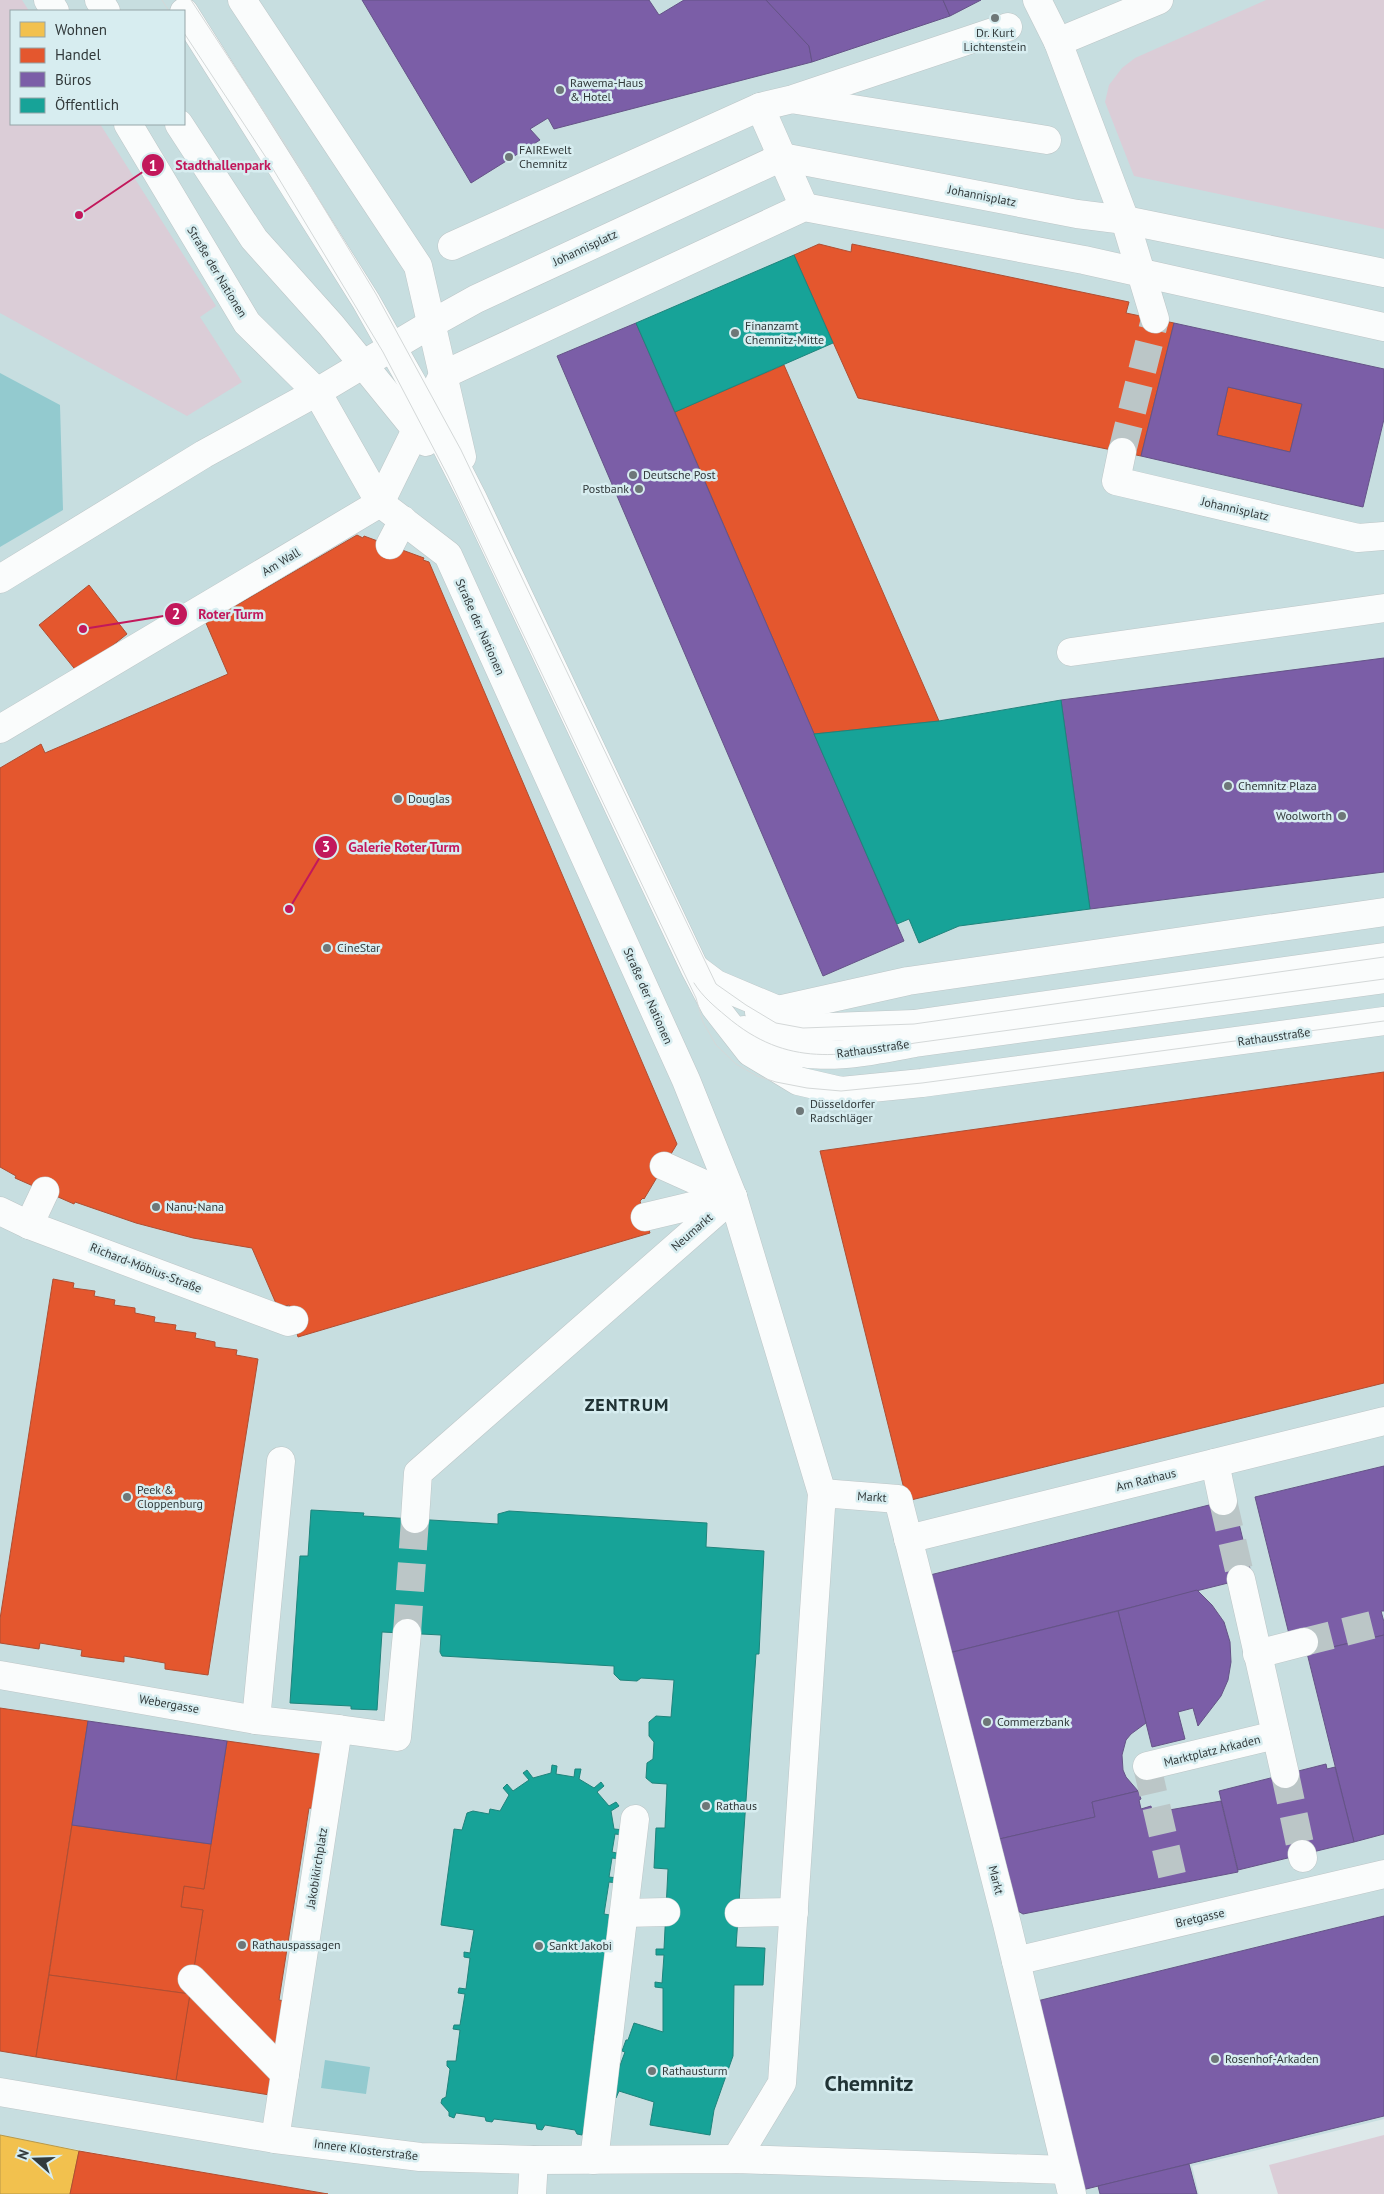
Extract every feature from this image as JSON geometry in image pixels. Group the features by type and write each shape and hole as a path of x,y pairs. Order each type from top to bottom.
{"street":[{"path":"242,0 418,266 472,497"},
{"path":"1037,0 1058,42 1125,220 1155,319"},
{"path":"1058,42 1159,0"},
{"path":"185,13 356,285 392,347 422,419 472,497 709,987 778,1010 908,981 1384,912"},
{"path":"452,246 760,107 793,99 1008,27"},
{"path":"793,99 1047,140"},
{"path":"760,107 804,207"},
{"name":"Straße der Nationen","path":"129,125 247,324 317,392 380,503 448,555 686,1080 733,1196"},
{"path":"180,125 254,240 332,325 364,364 422,419"},
{"name":"Johannisplatz","path":"392,347 476,299 782,157 1077,214 1125,220 1384,273"},
{"path":"380,503 443,375 804,207 1084,260 1384,327"},
{"path":"0,579 204,454 317,392 392,347"},
{"name":"Johannisplatz","path":"1122,452 1116,480 1358,538 1384,536"},
{"name":"Am Wall","path":"0,729 380,503"},
{"path":"390,545 403,520"},
{"path":"1071,652 1384,608"},
{"name":"Rathausstraße","path":"709,987 776,1022 803,1028 914,1024 1384,957"},
{"name":"Rathausstraße","path":"709,987 756,1038 807,1055 852,1055 915,1043 1384,979"},
{"name":"Rathausstraße","path":"709,987 750,1052 798,1081 840,1090 922,1083 1384,1021"},
{"path":"664,1166 733,1196 822,1494 782,2083 736,2159"},
{"path":"29,1225 45,1191"},
{"path":"645,1217 733,1196"},
{"name":"Neumarkt","path":"415,1519 418,1473 733,1196"},
{"name":"Richard-Möbius-Straße","path":"0,1212 29,1225 288,1322 294,1320"},
{"name":"Am Rathaus","path":"908,1539 1384,1421"},
{"path":"256,1720 281,1461"},
{"path":"1214,1463 1223,1501"},
{"name":"Markt","path":"736,2159 1069,2182 1016,1961 898,1499 822,1494"},
{"name":"Marktplatz Arkaden","path":"1240,1579 1286,1774"},
{"path":"338,1729 397,1737 407,1633"},
{"path":"1258,1654 1304,1642"},
{"name":"Webergasse","path":"0,1675 256,1720 338,1729"},
{"name":"Jakobikirchplatz","path":"275,2139 265,2061 338,1729"},
{"name":"Marktplatz Arkaden","path":"1147,1766 1276,1735"},
{"path":"594,2160 635,1819"},
{"name":"Bretgasse","path":"1016,1961 1384,1874"},
{"path":"624,1913 666,1912"},
{"path":"739,1913 794,1912"},
{"path":"192,1979 265,2061"},
{"name":"Innere Klosterstraße","path":"0,2092 275,2139 420,2157 534,2160 736,2159"},
{"path":"532,2194 534,2160"}],"shaded area":[{"path":"0,0 1384,0 1384,2119 1192,2166 1199,2194 328,2194 0,2136"},
{"path":"0,0 22,0 28,10 10,10 10,125 101,125 216,306 200,317 242,382 187,416 0,313"},
{"path":"1266,0 1384,0 1384,229 1134,176 1105,102 1109,85 1122,68 1135,58"},
{"path":"1384,2135 1384,2194 1278,2194 1269,2165"}],"water":[{"path":"0,373 60,405 63,510 0,547"},
{"path":"325,2060 370,2067 366,2094 321,2088"}],"building: Wohnen":[{"path":"0,2135 79,2151 70,2194 0,2194"}],"building: Handel":[{"path":"819,244 851,252 852,244 1129,302 1126,313 1174,323 1141,456 858,398 794,255"},
{"path":"784,365 939,721 814,734 675,412"},
{"path":"1228,387 1302,404 1290,452 1217,435"},
{"path":"357,535 424,558 423,560 429,562 677,1144 644,1199 640,1201 650,1233 298,1337 289,1305 278,1308 252,1248 193,1238 136,1223 75,1202 74,1204 15,1178 16,1176 0,1167 0,768 41,744 45,753 228,674 206,623"},
{"path":"89,585 127,634 78,673 39,625"},
{"path":"1384,1072 1384,1383 907,1501 820,1151"},
{"name":"Peek & Cloppenburg","path":"53,1279 74,1283 73,1288 95,1291 94,1296 115,1300 114,1305 135,1308 135,1313 155,1317 154,1322 176,1325 175,1330 196,1333 195,1338 215,1342 215,1347 237,1350 236,1355 258,1359 208,1675 165,1669 165,1663 124,1656 124,1662 81,1656 82,1650 40,1643 39,1649 0,1643 0,1619"},
{"path":"0,1708 88,1721 36,2057 0,2051"},
{"name":"Rathauspassagen","path":"227,1741 326,1755 319,1809 309,1808 279,2000 291,2002 276,2096 176,2080 203,1910 181,1907 184,1886 204,1889"},
{"path":"72,1825 211,1844 204,1889 184,1886 181,1907 203,1910 190,1994 49,1975"},
{"path":"49,1975 190,1994 176,2080 36,2057"},
{"path":"79,2151 328,2194 70,2194"}],"building: Büros":[{"name":"Rawema-Haus & Hotel","path":"362,0 649,0 659,15 684,0 766,0 809,46 812,62 554,129 548,118 530,129 540,140 471,183"},
{"path":"766,0 943,0 950,16 812,62 809,46"},
{"path":"943,0 981,0 950,16"},
{"path":"636,323 904,941 823,976 557,356"},
{"path":"1174,323 1384,369 1384,419 1363,507 1141,456","holes":["1228,387 1302,404 1290,452 1217,435"]},
{"name":"Chemnitz Plaza","path":"1384,658 1384,872 1090,909 1061,700"},
{"path":"1384,1466 1384,1611 1381,1611 1384,1622 1384,1635 1307,1653 1289,1634 1255,1497"},
{"path":"1233,1499 1252,1577 945,1654 926,1576"},
{"path":"1197,1590 1212,1605 1224,1622 1230,1642 1231,1662 1228,1680 1221,1696 1198,1726 1193,1708 1178,1712 1185,1739 1152,1747 1118,1611"},
{"path":"1118,1611 1146,1723 1126,1740 1122,1755 1123,1770 1126,1777 1138,1791 1092,1802 1095,1817 995,1840 945,1654"},
{"path":"1384,1635 1384,1834 1354,1842 1307,1653"},
{"path":"88,1721 227,1741 211,1844 72,1825"},
{"path":"1326,1764 1327,1769 1335,1767 1354,1842 1238,1870 1219,1791"},
{"path":"1138,1791 1141,1799 1139,1800 1141,1809 1151,1806 1152,1813 1221,1801 1238,1872 1023,1914 1006,1904 995,1840 1095,1817 1092,1802"},
{"name":"Rosenhof-Arkaden","path":"1384,1916 1384,2116 1078,2191 1033,2002"},
{"path":"1189,2164 1197,2194 1100,2194 1098,2186"}],"building: Öffentlich":[{"name":"Finanzamt Chemnitz-Mitte","path":"794,255 833,343 675,412 636,323"},
{"path":"1061,700 1090,909 959,926 919,943 909,919 897,924 814,734 939,721"},
{"name":"Rathaus","path":"311,1510 364,1513 363,1516 498,1524 498,1514 509,1511 707,1523 706,1547 764,1551 759,1654 756,1654 736,1947 765,1948 763,1985 734,1985 733,2056 714,2110 710,2135 650,2125 654,2102 619,2091 616,2098 609,2095 625,2052 622,2051 634,2023 663,2032 663,1988 655,1987 655,1982 662,1983 664,1955 656,1955 656,1949 664,1949 668,1869 654,1868 656,1828 665,1828 667,1784 652,1783 646,1778 647,1763 653,1759 654,1742 649,1736 649,1722 656,1716 671,1717 674,1680 641,1678 637,1681 620,1680 614,1674 614,1666 442,1656 440,1652 441,1635 382,1632 377,1710 351,1709 351,1706 290,1703 300,1556 308,1556"},
{"name":"Sankt Jakobi","path":"552,1765 557,1766 556,1774 574,1777 575,1769 581,1769 579,1779 594,1788 601,1782 604,1786 597,1792 609,1806 616,1802 619,1806 611,1811 614,1829 625,1830 624,1835 615,1834 612,1852 621,1854 621,1859 612,1858 609,1877 618,1878 617,1883 609,1882 604,1914 621,1917 603,1975 598,2007 607,2008 607,2013 598,2012 593,2043 603,2045 582,2135 577,2134 575,2130 545,2125 542,2130 537,2129 536,2124 494,2119 492,2122 486,2121 485,2117 456,2113 454,2118 449,2116 449,2112 441,2103 442,2099 446,2097 450,2069 447,2066 447,2061 456,2061 460,2030 453,2029 454,2025 460,2025 465,1994 458,1993 459,1988 466,1989 470,1958 464,1957 464,1952 470,1953 474,1930 441,1925 454,1829 462,1830 467,1813 473,1811 489,1814 490,1809 500,1811 509,1795 503,1788 507,1784 513,1791 529,1780 523,1773 527,1770 533,1778 551,1773"}],"tunnel":[{"path":"1122,452 1155,319"},
{"path":"1223,1501 1241,1579"},
{"path":"407,1633 415,1519"},
{"path":"1304,1642 1384,1622"},
{"path":"1147,1766 1175,1888"},
{"path":"1285,1774 1302,1854"}],"tram line":[{"path":"162,0 168,10"},
{"path":"191,0 287,147 376,294 461,450 716,984 776,1023 803,1028 914,1024 1384,957"},
{"path":"185,35 267,159 383,352 448,476 696,998 703,1022 716,1045 736,1064 757,1076 776,1082 807,1088 841,1091 922,1083 1384,1021"},
{"path":"694,983 705,997 726,1016 749,1033 771,1044 794,1051 816,1054 839,1054 1384,979"}],"place":[{"name":"Dr. Kurt Lichtenstein","path":"995,18"},
{"name":"Rawema-Haus & Hotel","path":"560,90"},
{"name":"FAIREwelt Chemnitz","path":"509,157"},
{"name":"Stadthallenpark","path":"79,215"},
{"name":"Finanzamt Chemnitz-Mitte","path":"735,333"},
{"name":"Deutsche Post","path":"633,475"},
{"name":"Postbank","path":"639,489"},
{"name":"Roter Turm","path":"83,629"},
{"name":"Chemnitz Plaza","path":"1228,786"},
{"name":"Douglas","path":"398,799"},
{"name":"Woolworth","path":"1342,816"},
{"name":"Galerie Roter Turm","path":"289,909"},
{"name":"CineStar","path":"327,948"},
{"name":"Düsseldorfer Radschläger","path":"800,1111"},
{"name":"Nanu-Nana","path":"156,1207"},
{"name":"Peek & Cloppenburg","path":"127,1497"},
{"name":"Commerzbank","path":"987,1722"},
{"name":"Rathaus","path":"706,1806"},
{"name":"Rathauspassagen","path":"242,1945"},
{"name":"Sankt Jakobi","path":"539,1946"},
{"name":"Rosenhof-Arkaden","path":"1215,2059"},
{"name":"Rathausturm","path":"652,2071"}],"district":[{"name":"ZENTRUM","path":"627,1405"},
{"name":"Chemnitz","path":"869,2083"}]}
